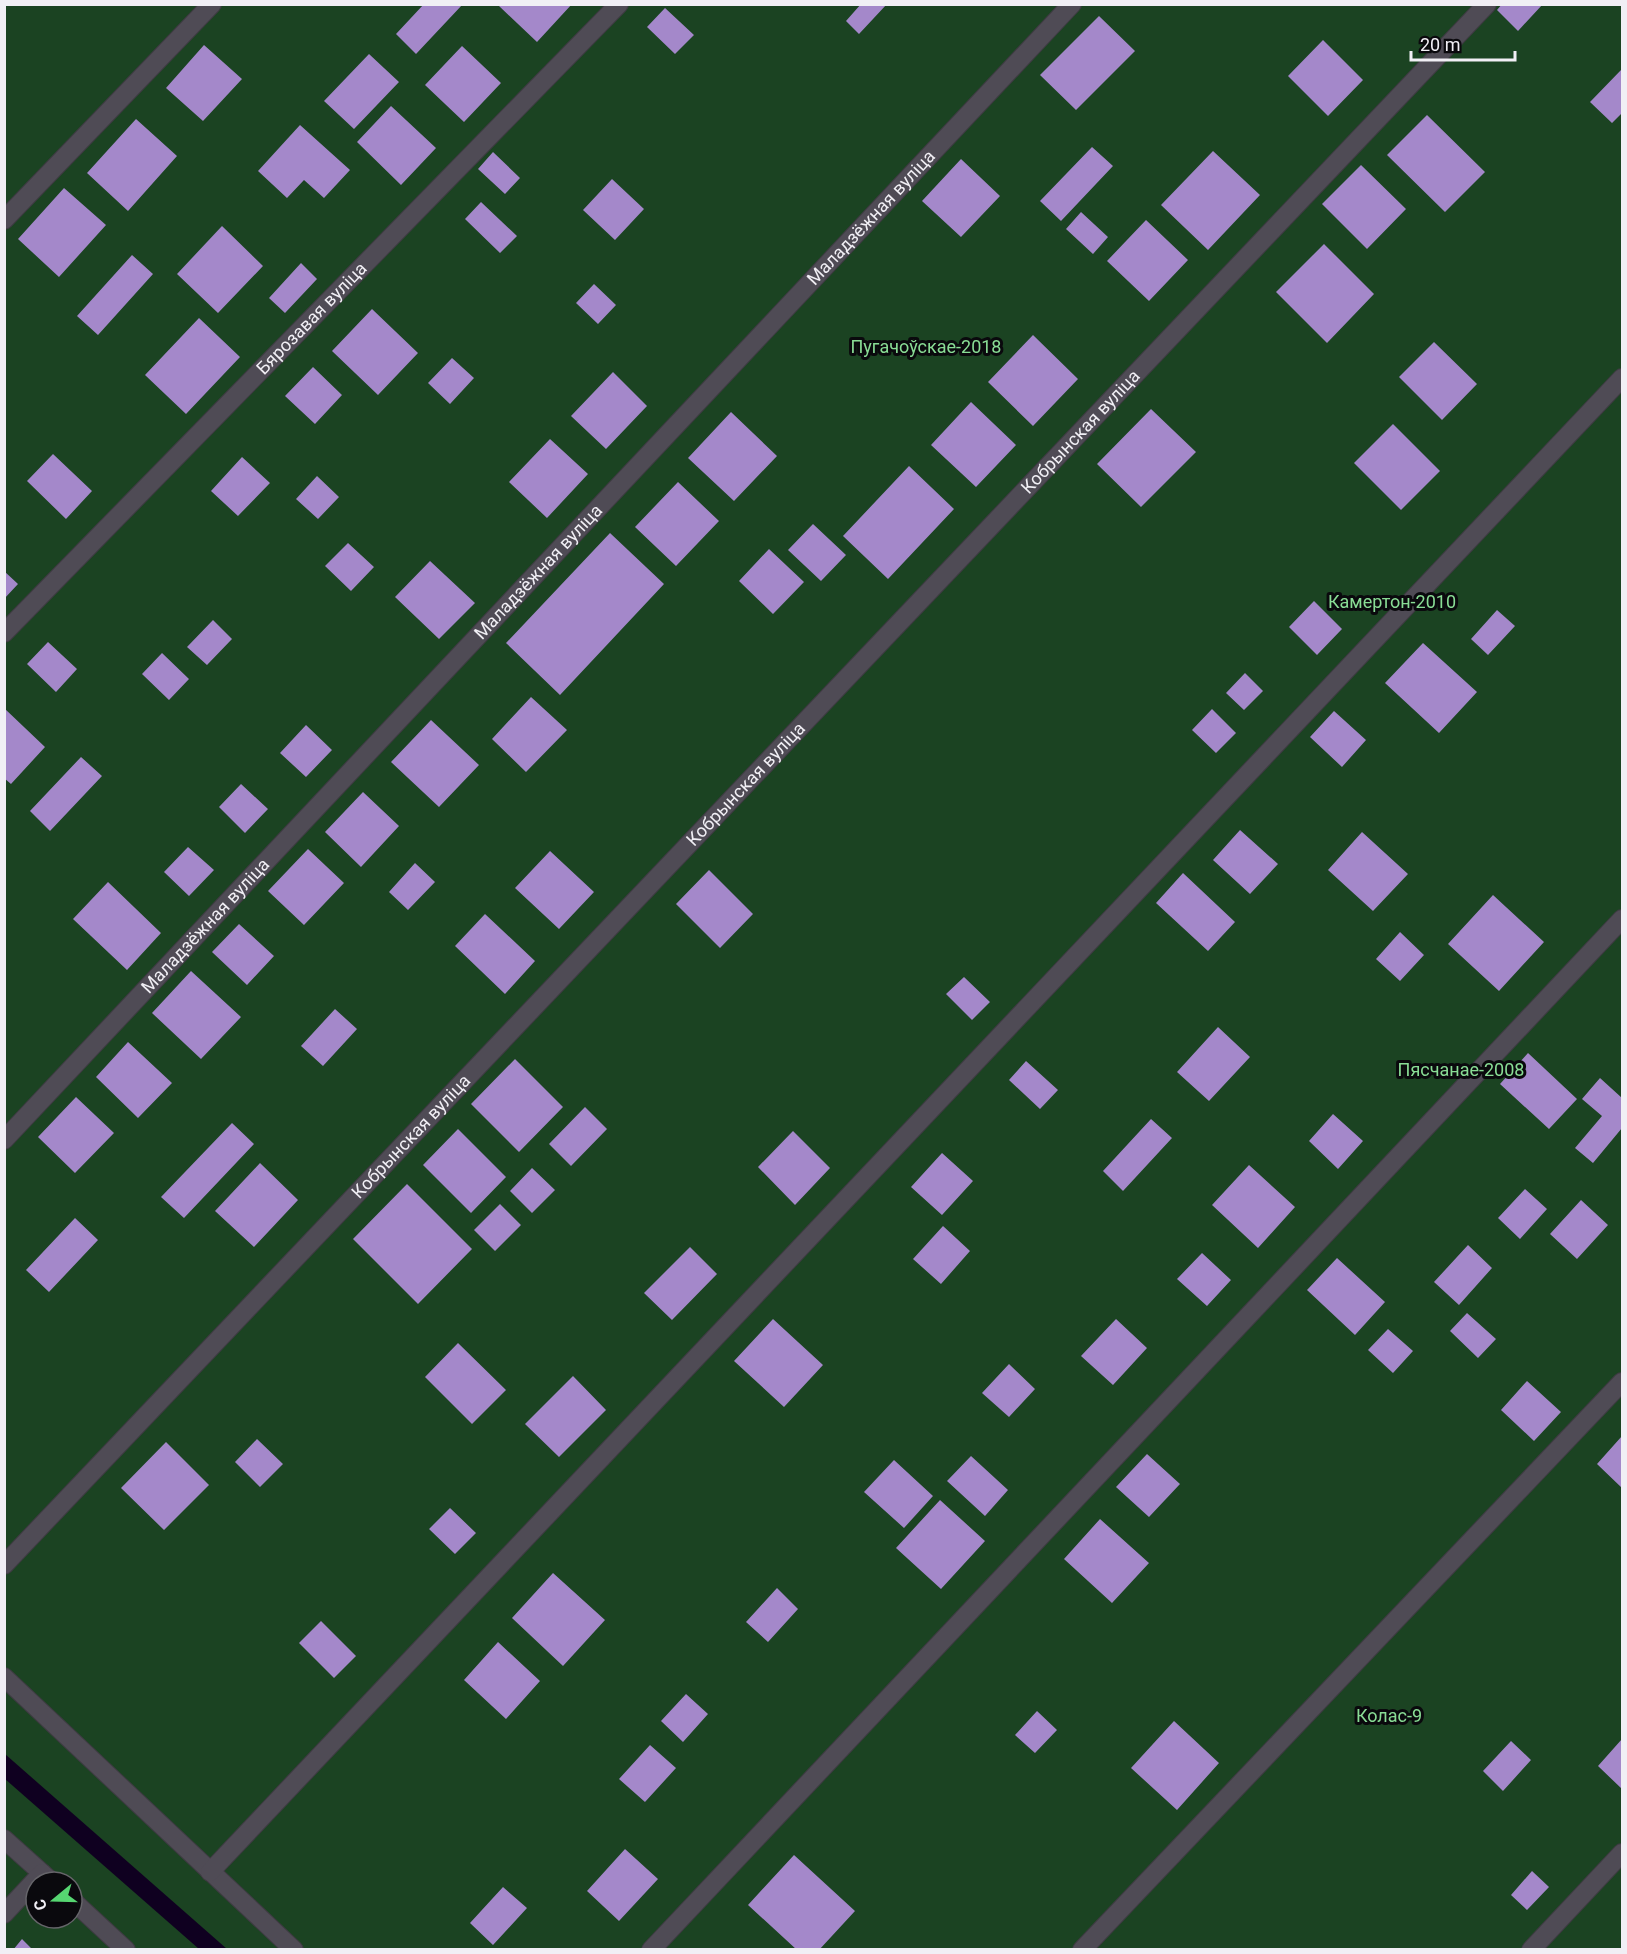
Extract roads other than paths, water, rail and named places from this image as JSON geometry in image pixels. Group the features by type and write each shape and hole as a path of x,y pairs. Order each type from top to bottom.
{"lane":[{"path":"4,220 212,4"},
{"name":"Бярозавая вуліца","path":"4,633 618,4"},
{"name":"Маладзёжная вуліца","path":"4,1140 1072,4"},
{"name":"Кобрынская вуліца","path":"4,1565 1487,4"},
{"path":"210,1872 1623,378"},
{"path":"651,1950 1623,919"},
{"path":"1082,1950 1623,1382"},
{"path":"4,1677 294,1950"},
{"path":"4,1839 39,1870"},
{"path":"1530,1950 1623,1853"},
{"path":"4,1914 24,1897"},
{"path":"84,1911 126,1950"}],"park label":[{"name":"Пугачоўскае-2018","path":"926,347"},
{"name":"Камертон-2010","path":"1392,602"},
{"name":"Пясчанае-2008","path":"1461,1070"},
{"name":"Колас-9","path":"1389,1716"}]}
